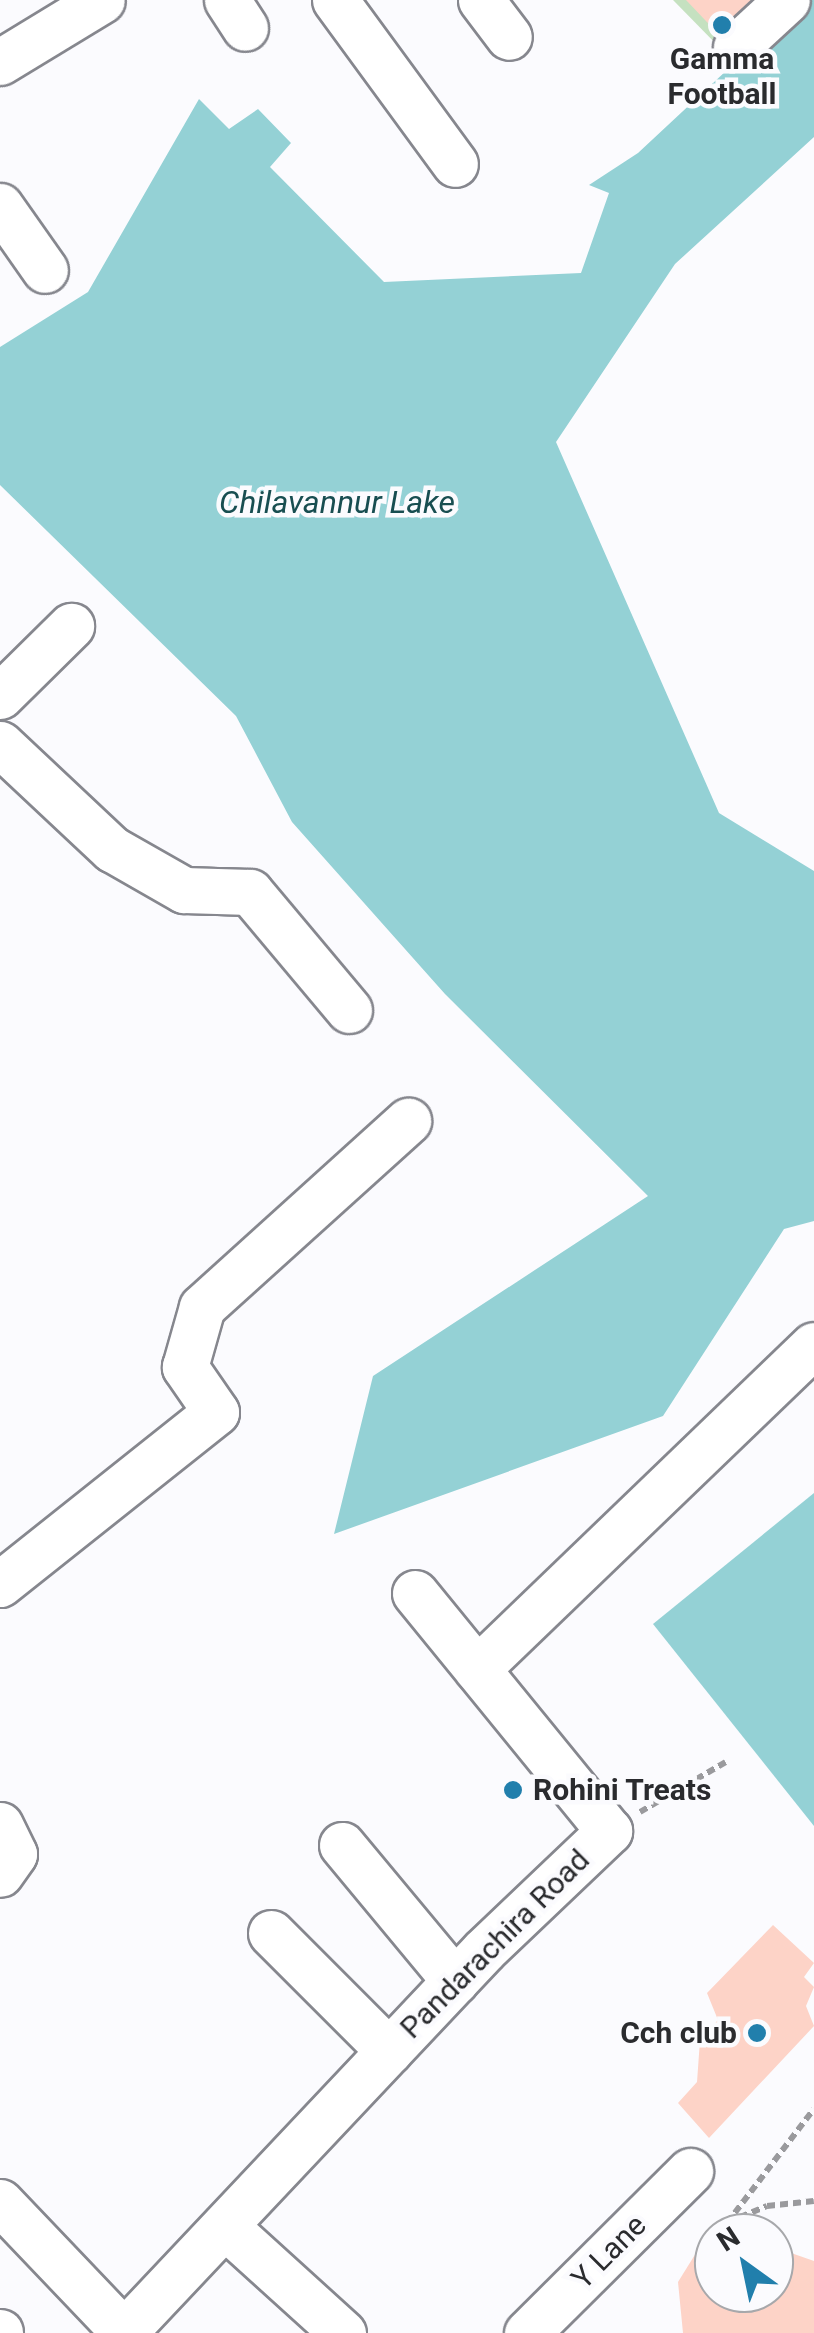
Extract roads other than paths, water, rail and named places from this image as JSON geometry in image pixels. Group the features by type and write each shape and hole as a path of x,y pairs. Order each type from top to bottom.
{"street":[{"path":"0,62 102,0"},
{"path":"335,0 455,164"},
{"path":"481,0 509,37"},
{"path":"736,47 787,0"},
{"path":"0,206 45,270"},
{"path":"0,696 71,626"},
{"path":"0,744 112,849 184,890 250,892 349,1010"},
{"path":"0,1584 216,1412 186,1367 202,1306 408,1121"},
{"path":"477,1669 814,1345"},
{"name":"Pandarachira Road","path":"124,2332 455,1981 609,1831 416,1593"},
{"path":"0,1825 14,1854 0,1874"},
{"path":"342,1845 455,1981"},
{"path":"271,1933 389,2051"},
{"name":"Y Lane","path":"527,2333 690,2171"},
{"path":"0,2202 124,2332"},
{"path":"226,2227 343,2333"}],"water":[{"name":"Chilavannur Lake","path":"802,0 814,0 814,137 675,264 556,442 719,813 814,871 814,1221 784,1229 663,1416 334,1534 373,1376 648,1196 445,994 292,822 236,716 0,485 0,347 88,292 199,99 229,129 258,109 291,143 270,167 384,282 581,273 609,193 589,185 638,153"},
{"path":"814,1493 814,1826 653,1624"}],"place":[{"name":"Gamma Football","path":"722,25"},
{"name":"Rohini Treats","path":"513,1790"},
{"name":"Cch club","path":"757,2033"}]}
